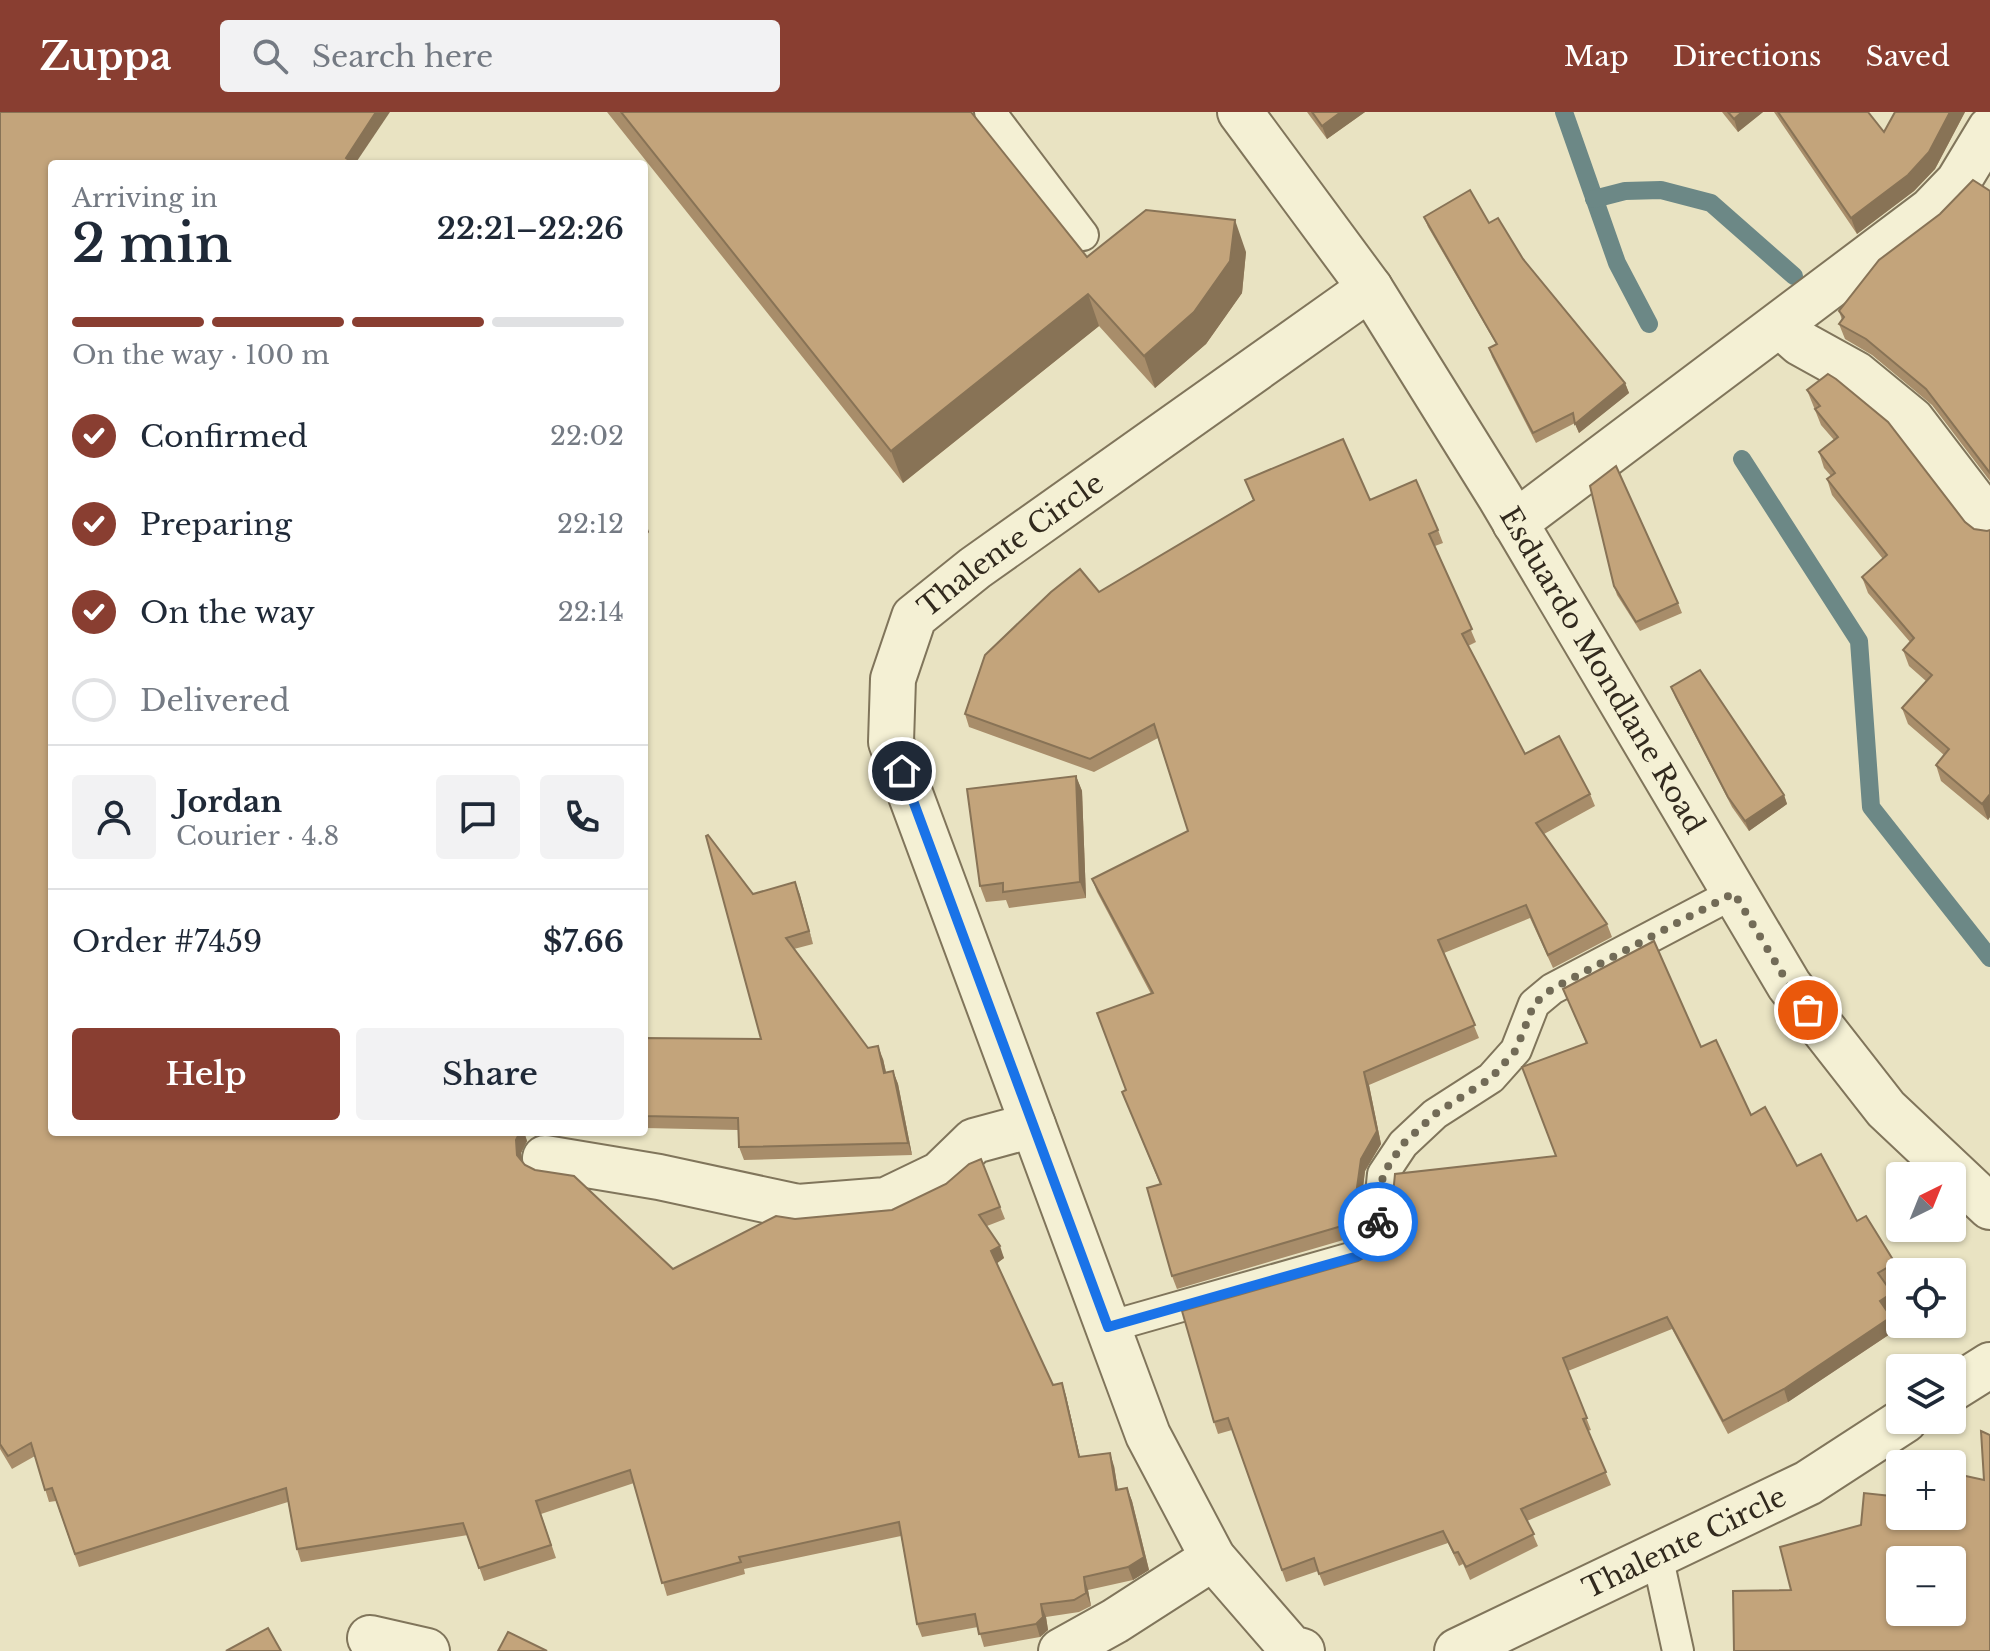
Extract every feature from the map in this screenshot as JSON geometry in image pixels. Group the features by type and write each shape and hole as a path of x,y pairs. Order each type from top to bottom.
{"street":[{"name":"Esduardo Mondlane Road","path":"1240,112 1370,288 1515,523 1789,985 1886,1109 1990,1207"},
{"path":"1515,523 1931,210 1958,182 1990,129"},
{"name":"Thalente Circle","path":"1302,1651 1291,1648 1213,1558 1148,1435 891,742 893,679 914,617 975,568 1370,288"},
{"path":"1780,325 1800,343 1856,374 1912,420 1990,522"},
{"path":"545,1158 659,1177 798,1207 886,1200 940,1174 974,1141 1033,1125"},
{"path":"1966,1380 1990,1365"},
{"name":"Thalente Circle","path":"1457,1651 1808,1483 1886,1432"},
{"path":"1061,1651 1115,1621 1213,1558"},
{"path":"370,1638 427,1651"}],"lane":[{"path":"990,112 1083,235"},
{"path":"1108,1327 1358,1256 1372,1248 1377,1233 1383,1174 1403,1144 1435,1114 1491,1078 1516,1050 1534,1004 1552,989 1734,893"},
{"path":"1657,1555 1678,1651"}],"building":[{"path":"0,112 376,112 346,158 349,160 48,160 48,1136 518,1136 517,1155 525,1165 535,1170 574,1176 673,1269 776,1216 795,1219 892,1210 946,1184 969,1164 981,1159 1000,1207 979,1215 1000,1246 991,1251 1053,1385 1062,1383 1079,1457 1110,1453 1116,1490 1127,1488 1144,1557 1128,1567 1084,1577 1086,1593 1074,1600 1041,1604 1043,1617 1036,1624 979,1634 975,1614 917,1624 899,1522 739,1557 741,1562 662,1583 630,1470 536,1501 551,1545 479,1568 463,1523 297,1549 286,1488 75,1554 52,1488 45,1490 31,1443 8,1456 0,1444"},
{"path":"621,112 971,112 1087,257 1146,210 1235,220 1230,261 1194,312 1144,356 1088,294 891,451"},
{"path":"1312,112 1341,112 1322,126"},
{"path":"1728,112 1742,112 1734,119"},
{"path":"1778,112 1868,112 1884,132 1895,112 1950,112 1929,152 1908,175 1851,218"},
{"path":"1973,180 1990,191 1990,473 1926,389 1866,339 1839,324 1844,317 1839,311 1879,260 1940,214"},
{"path":"1470,190 1489,223 1498,218 1523,259 1625,383 1575,424 1573,413 1533,433 1489,348 1497,344 1424,217"},
{"path":"1828,374 1888,422 1965,522 1974,529 1990,530 1990,794 1982,804 1936,765 1949,749 1902,708 1932,675 1903,650 1914,638 1862,577 1887,555 1827,479 1835,473 1819,452 1838,437 1815,409 1820,406 1807,390"},
{"path":"1343,439 1370,500 1416,480 1438,530 1429,534 1472,629 1462,634 1525,754 1559,736 1590,794 1536,823 1607,924 1548,955 1526,905 1438,940 1475,1025 1364,1072 1377,1131 1361,1159 1352,1223 1172,1276 1147,1188 1161,1184 1122,1092 1126,1090 1097,1013 1153,993 1092,879 1188,831 1154,724 1090,759 965,714 985,655 1051,592 1080,569 1099,592 1254,500 1245,480"},
{"path":"1616,466 1678,603 1636,622 1614,586 1590,486"},
{"path":"1700,670 1784,795 1745,821 1728,797 1671,687"},
{"path":"1076,776 1080,882 1003,892 1003,883 980,886 967,789"},
{"path":"706,836 753,894 795,882 809,931 786,938 868,1048 878,1046 884,1073 893,1071 908,1143 739,1147 738,1118 648,1116 648,1038 761,1039"},
{"path":"1654,941 1701,1047 1716,1040 1751,1115 1765,1107 1797,1166 1821,1154 1857,1221 1866,1216 1892,1258 1886,1258 1886,1268 1878,1273 1886,1284 1886,1297 1880,1301 1886,1310 1886,1320 1784,1389 1723,1421 1667,1317 1563,1358 1587,1418 1583,1419 1606,1472 1521,1509 1534,1534 1466,1567 1458,1552 1454,1553 1443,1531 1319,1574 1314,1558 1282,1570 1228,1418 1214,1422 1182,1311 1358,1261 1376,1251 1385,1241 1390,1226 1395,1174 1556,1156 1522,1067 1587,1043 1563,989"},
{"path":"1981,1431 1990,1435 1990,1651 1734,1651 1733,1591 1791,1590 1780,1547 1861,1525 1864,1493 1886,1495 1886,1530 1966,1530 1966,1476 1984,1480"},
{"path":"268,1628 281,1651 226,1651"},
{"path":"508,1632 547,1651 498,1651"}],"waterway":[{"path":"1564,112 1617,263 1649,324"},
{"path":"1594,199 1625,191 1661,190 1711,203 1794,276"},
{"path":"1742,459 1859,641 1871,807 1990,958"}],"way so far":[{"path":"1378,1222 1383,1174 1403,1144 1435,1114 1491,1078 1516,1050 1534,1004 1552,989 1734,893 1789,985 1808,1010"}],"route":[{"path":"902,771 1108,1327 1358,1256 1372,1248 1378,1222"}]}
